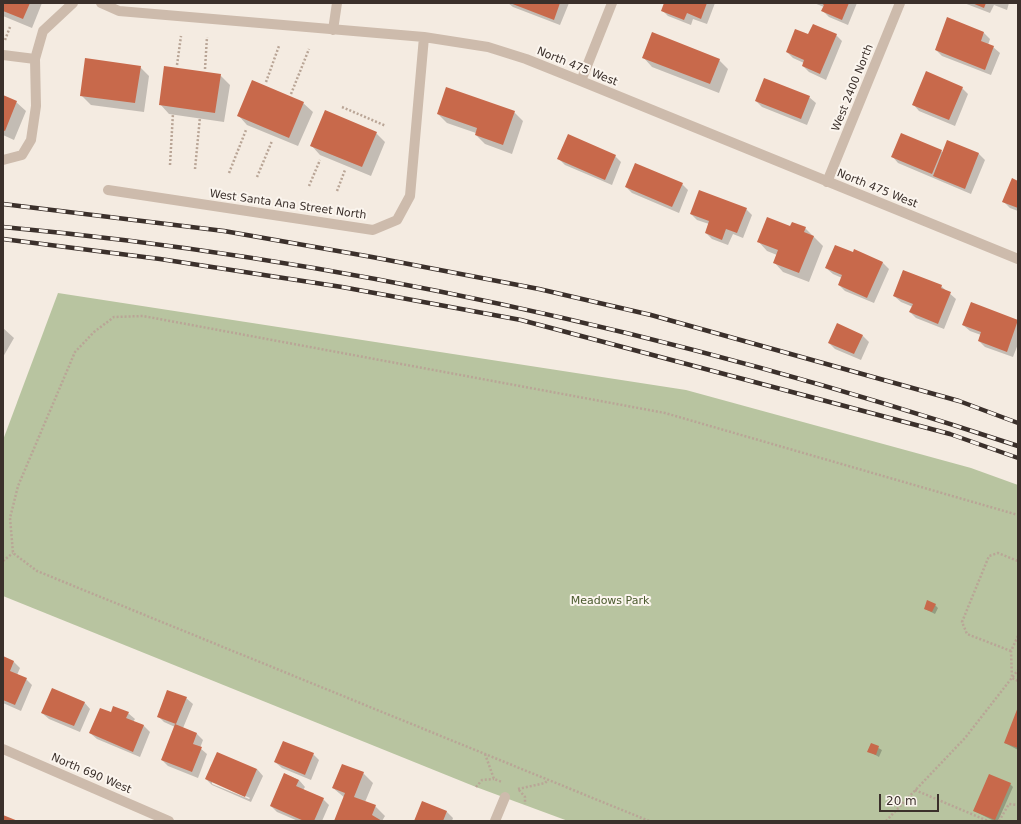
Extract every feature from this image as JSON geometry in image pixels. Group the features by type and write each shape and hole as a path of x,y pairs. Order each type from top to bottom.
{"street":[{"path":"3,160 22,156 31,140 36,106 35,59 43,31 73,3"},
{"name":"North 475 West","path":"101,3 118,11 424,37 488,47 526,59 1018,259"},
{"path":"333,30 337,3"},
{"path":"581,81 612,3"},
{"name":"West 2400 North","path":"827,182 900,3"},
{"name":"West Santa Ana Street North","path":"108,190 373,230 397,220 410,196 424,37"},
{"path":"3,55 35,59"},
{"name":"North 690 West","path":"3,749 169,821"},
{"path":"495,821 505,797"}],"path":[{"path":"4,43 10,27"},
{"path":"177,65 181,36"},
{"path":"205,69 207,37"},
{"path":"266,82 279,46"},
{"path":"291,94 309,48"},
{"path":"342,107 386,126"},
{"path":"170,165 173,113"},
{"path":"196,169 200,117"},
{"path":"229,173 246,130"},
{"path":"257,177 272,141"},
{"path":"309,186 320,160"},
{"path":"337,191 345,170"},
{"path":"649,821 37,571 13,553 10,518 18,486 75,352 94,332 114,317 143,316 665,413 1018,515"},
{"path":"3,561 13,553"},
{"path":"1011,651 967,634 962,622 989,556 998,553 1018,561"},
{"path":"1012,678 1011,651 1018,636"},
{"path":"886,821 965,738 1018,670"},
{"path":"1012,678 1018,681"},
{"path":"484,754 494,779"},
{"path":"476,787 482,780 494,779 506,784"},
{"path":"518,789 545,783 548,780"},
{"path":"512,786 518,789 524,797 525,804"},
{"path":"915,790 988,821"},
{"path":"999,821 1009,804 1018,805"}],"green space":[{"name":"Meadows Park","path":"58,293 686,390 971,468 1018,485 1018,821 568,821 476,787 3,596 3,440"}],"building":[{"path":"3,3 30,3 23,19 3,11"},
{"path":"510,3 560,3 554,20"},
{"path":"664,3 707,3 701,19 687,13 684,20 661,11"},
{"path":"821,3 849,3 842,20 821,11 824,5"},
{"path":"972,3 986,3 984,8"},
{"path":"947,17 984,32 981,41 994,46 985,70 935,50"},
{"path":"813,24 837,34 820,74 802,66 804,60 786,52 795,29 808,34"},
{"path":"652,32 720,59 710,84 642,58"},
{"path":"85,58 141,66 135,103 80,96"},
{"path":"164,66 221,74 215,113 159,105"},
{"path":"926,71 963,87 949,120 912,105"},
{"path":"764,78 810,96 801,119 755,101"},
{"path":"252,80 304,102 289,138 237,116"},
{"path":"446,87 515,111 503,145 475,135 477,128 437,114"},
{"path":"3,95 17,101 5,131 3,130"},
{"path":"325,110 377,132 362,167 310,146"},
{"path":"901,133 942,150 932,174 891,157"},
{"path":"568,134 616,155 605,180 557,159"},
{"path":"947,140 979,153 965,189 933,176"},
{"path":"635,163 683,183 672,207 625,187"},
{"path":"1012,178 1018,181 1018,208 1002,202"},
{"path":"699,190 747,208 737,233 726,229 722,240 705,233 709,221 690,214"},
{"path":"767,217 790,226 792,222 806,227 804,232 814,236 799,273 773,263 778,250 757,242"},
{"path":"835,245 853,252 854,249 883,262 867,298 838,285 842,275 825,268"},
{"path":"903,270 942,285 941,288 951,292 938,324 909,312 913,304 893,296"},
{"path":"971,302 1018,320 1007,352 978,341 981,332 962,325"},
{"path":"837,323 863,335 854,354 828,343"},
{"path":"927,600 936,604 932,612 924,609"},
{"path":"3,656 14,661 10,671 27,678 15,705 3,700"},
{"path":"52,688 85,702 74,726 41,713"},
{"path":"167,690 187,697 176,724 157,717"},
{"path":"113,706 129,712 126,718 144,725 133,752 89,733 100,708 111,712"},
{"path":"1018,707 1018,748 1004,743"},
{"path":"175,724 197,733 193,744 202,747 192,772 161,760"},
{"path":"283,741 314,753 305,775 274,762"},
{"path":"871,743 879,746 876,755 867,752"},
{"path":"217,752 257,769 245,797 205,779"},
{"path":"342,764 364,772 354,797 376,805 372,815 382,821 334,821 345,793 332,788"},
{"path":"284,773 299,780 296,786 324,798 314,821 304,821 270,806"},
{"path":"989,774 1011,783 995,820 973,811"},
{"path":"422,801 447,811 443,821 414,821"},
{"path":"3,815 18,821 3,821"}],"railway":[{"path":"3,204 224,231 372,257 539,289 651,315 959,401 1018,423"},
{"path":"3,227 132,241 261,259 389,282 517,308 643,337 769,370 1018,446"},
{"path":"3,239 160,259 342,287 521,320 950,434 1018,458"}]}
